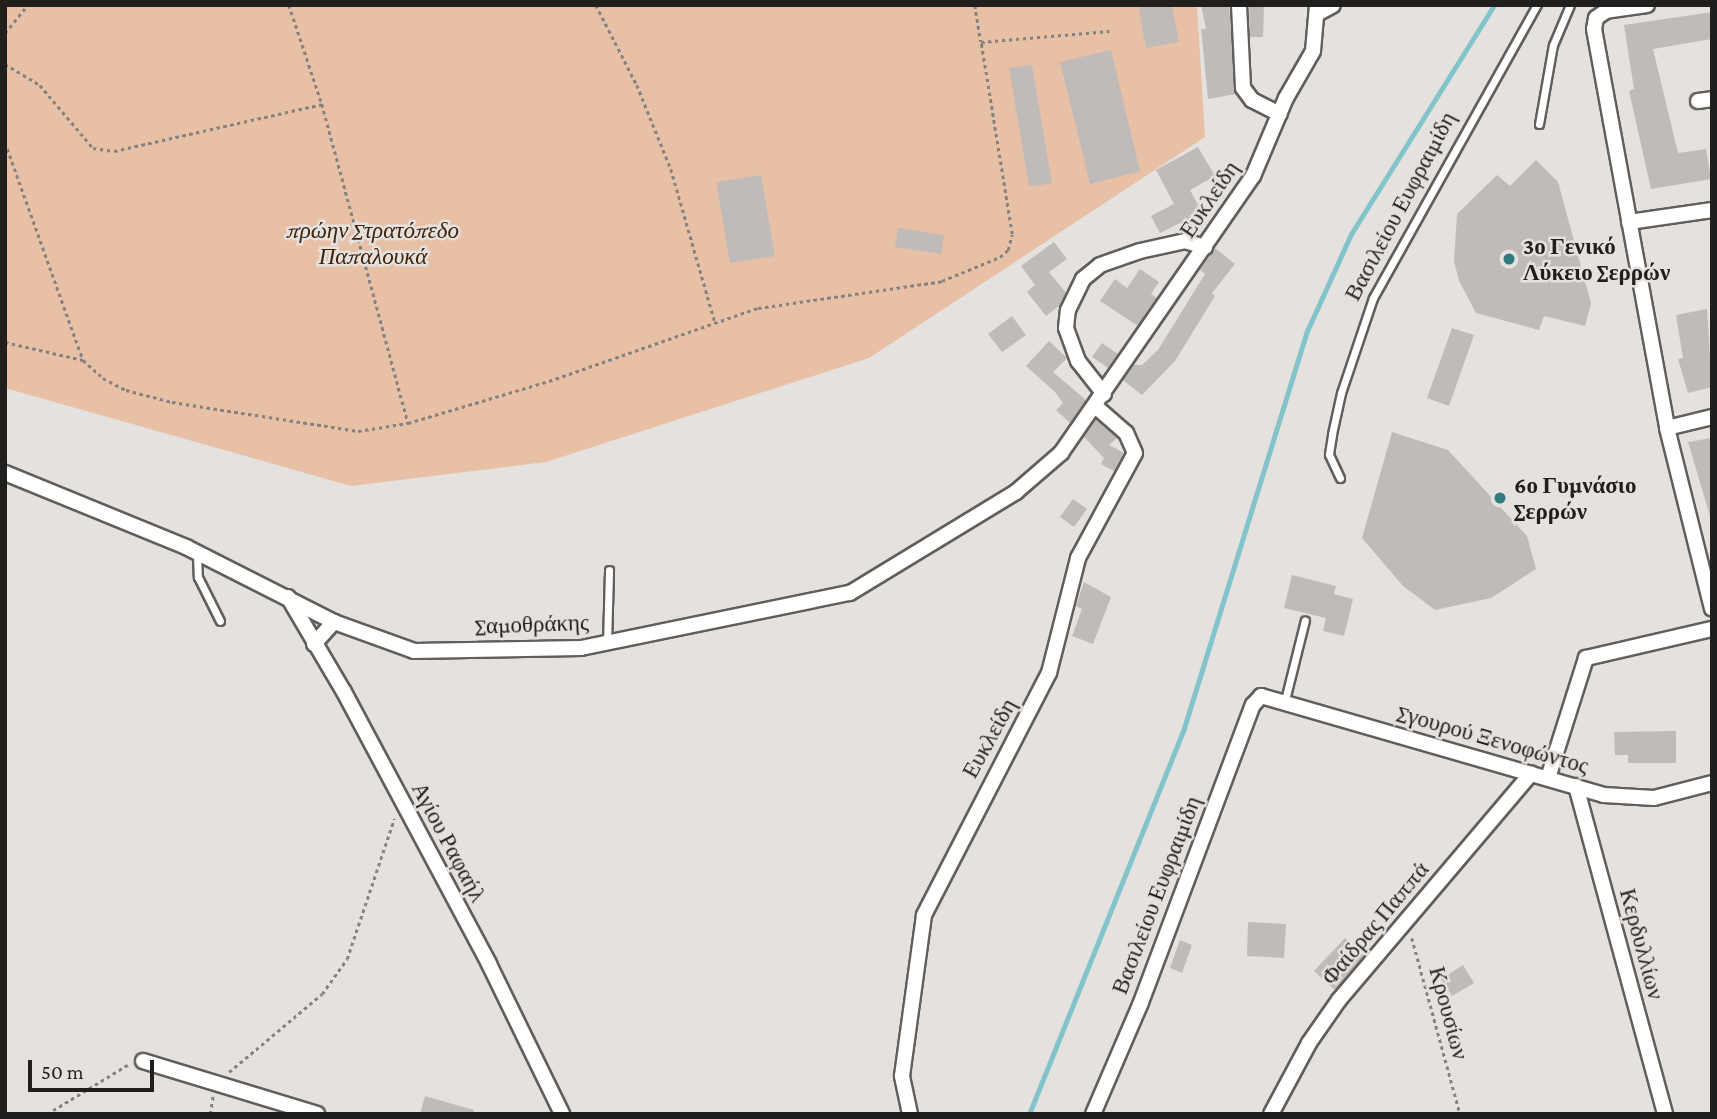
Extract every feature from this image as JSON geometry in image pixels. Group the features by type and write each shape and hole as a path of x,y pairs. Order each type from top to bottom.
{"street":[{"path":"1239,5 1243,88 1252,100 1280,114"},
{"path":"1317,10 1333,5"},
{"path":"1647,5 1601,13 1594,29 1667,428 1707,567 1712,608"},
{"name":"Ευκλείδη","path":"910,1114 902,1076 923,915 1049,673 1078,558 1135,453 1126,433 1099,400 1256,170 1280,114 1313,51 1317,10"},
{"path":"1629,222 1712,209"},
{"path":"1099,400 1081,366 1066,328 1068,310 1083,279 1100,265 1140,251 1185,242 1205,247"},
{"name":"Σαμοθράκης","path":"5,472 197,552 334,622 414,651 564,650 755,616 858,590 1042,474 1099,400"},
{"path":"1667,428 1712,417"},
{"name":"Αγίου Ραφαήλ","path":"288,597 489,964 562,1114"},
{"path":"314,644 334,622"},
{"path":"1548,778 1586,658 1712,628"},
{"name":"Σγουρού Ξενοφώντος","path":"1264,696 1531,774 1631,799 1678,794 1712,783"},
{"name":"Βασιλείου Ευφραιμίδη","path":"1093,1114 1144,993 1253,705 1264,696"},
{"name":"Φαίδρας Παππά","path":"1271,1114 1322,1023 1531,774"},
{"name":"Κερδυλλίων","path":"1576,786 1665,1114"},
{"path":"143,1061 317,1114"}],"lane":[{"name":"Βασιλείου Ευφραιμίδη","path":"1340,478 1329,454 1332,434 1373,298 1537,5"},
{"path":"1539,124 1553,45 1570,5"},
{"path":"197,552 198,577 220,621"},
{"path":"607,643 609,570"},
{"path":"1285,700 1305,620"}],"path":[{"path":"5,33 28,5"},
{"path":"289,5 322,104 408,423"},
{"path":"596,5 637,85 670,169 715,323"},
{"path":"5,342 83,360 126,390 172,402 358,431 408,423 549,381 758,308 942,281 982,267 1008,250 1012,234 975,5"},
{"path":"981,43 1110,30"},
{"path":"5,64 40,85 93,148 114,151 322,104"},
{"path":"5,142 83,360"},
{"path":"216,1082 322,994 347,959 401,800"},
{"name":"Κρουσίων","path":"1407,921 1460,1114"},
{"path":"47,1114 121,1067 143,1061"}],"green space":[{"name":"πρώην Στρατόπεδο Παπαλουκά","path":"5,5 1197,5 1205,137 869,358 546,462 351,486 5,388"}],"building":[{"path":"1138,5 1172,5 1179,42 1146,48"},
{"path":"1201,5 1229,5 1236,94 1208,99 1201,29 1206,29"},
{"path":"1249,5 1264,5 1263,37 1250,37"},
{"path":"1712,12 1712,39 1653,49 1678,153 1706,149 1711,179 1651,189 1629,91 1634,89 1624,25"},
{"path":"1111,50 1140,171 1090,184 1060,62"},
{"path":"1032,65 1052,183 1029,187 1009,68"},
{"path":"1198,147 1215,176 1190,190 1205,218 1183,229 1180,223 1160,233 1151,216 1174,204 1156,170"},
{"path":"1536,160 1558,182 1591,303 1585,326 1544,316 1539,330 1476,313 1459,281 1454,261 1457,214 1497,175 1510,186"},
{"path":"761,175 775,256 730,263 716,182"},
{"path":"898,228 944,235 941,254 895,247"},
{"path":"1054,242 1067,259 1049,272 1066,293 1060,305 1046,316 1027,292 1035,285 1021,266"},
{"path":"1215,248 1235,264 1212,293 1215,296 1175,361 1142,395 1123,380 1134,365 1142,365 1158,350 1205,274 1200,270"},
{"path":"1140,269 1159,282 1151,294 1157,298 1138,326 1100,301 1115,279 1127,288"},
{"path":"1707,309 1712,387 1688,393 1678,359 1683,358 1676,315"},
{"path":"1012,316 1026,335 1002,352 988,334"},
{"path":"1452,328 1474,335 1449,406 1427,398"},
{"path":"1049,341 1067,358 1053,372 1086,400 1070,423 1056,410 1063,403 1055,392 1026,366"},
{"path":"1102,343 1118,354 1108,368 1092,357"},
{"path":"1096,420 1117,438 1109,445 1124,453 1114,471 1101,464 1104,458 1084,437"},
{"path":"1392,432 1448,450 1527,536 1536,569 1491,598 1435,610 1403,586 1362,538"},
{"path":"1712,438 1712,515 1710,516 1688,442"},
{"path":"1073,499 1087,509 1074,527 1060,517"},
{"path":"1292,575 1336,586 1334,594 1353,599 1344,636 1323,631 1326,618 1284,608"},
{"path":"1084,582 1111,597 1093,644 1072,636 1082,609 1076,606"},
{"path":"1676,731 1676,763 1628,763 1628,755 1615,755 1614,732"},
{"path":"1248,922 1286,924 1284,958 1247,956"},
{"path":"1345,938 1364,956 1335,990 1314,971"},
{"path":"1180,940 1192,945 1182,973 1170,968"},
{"path":"1463,965 1474,983 1452,996 1441,979"},
{"path":"425,1096 474,1110 473,1114 420,1114"}],"waterway":[{"path":"1029,1114 1184,728 1307,331 1351,234 1494,5"}],"place":[{"name":"3ο Γενικό Λύκειο Σερρών","path":"1509,259"},
{"name":"6ο Γυμνάσιο Σερρών","path":"1500,498"}]}
